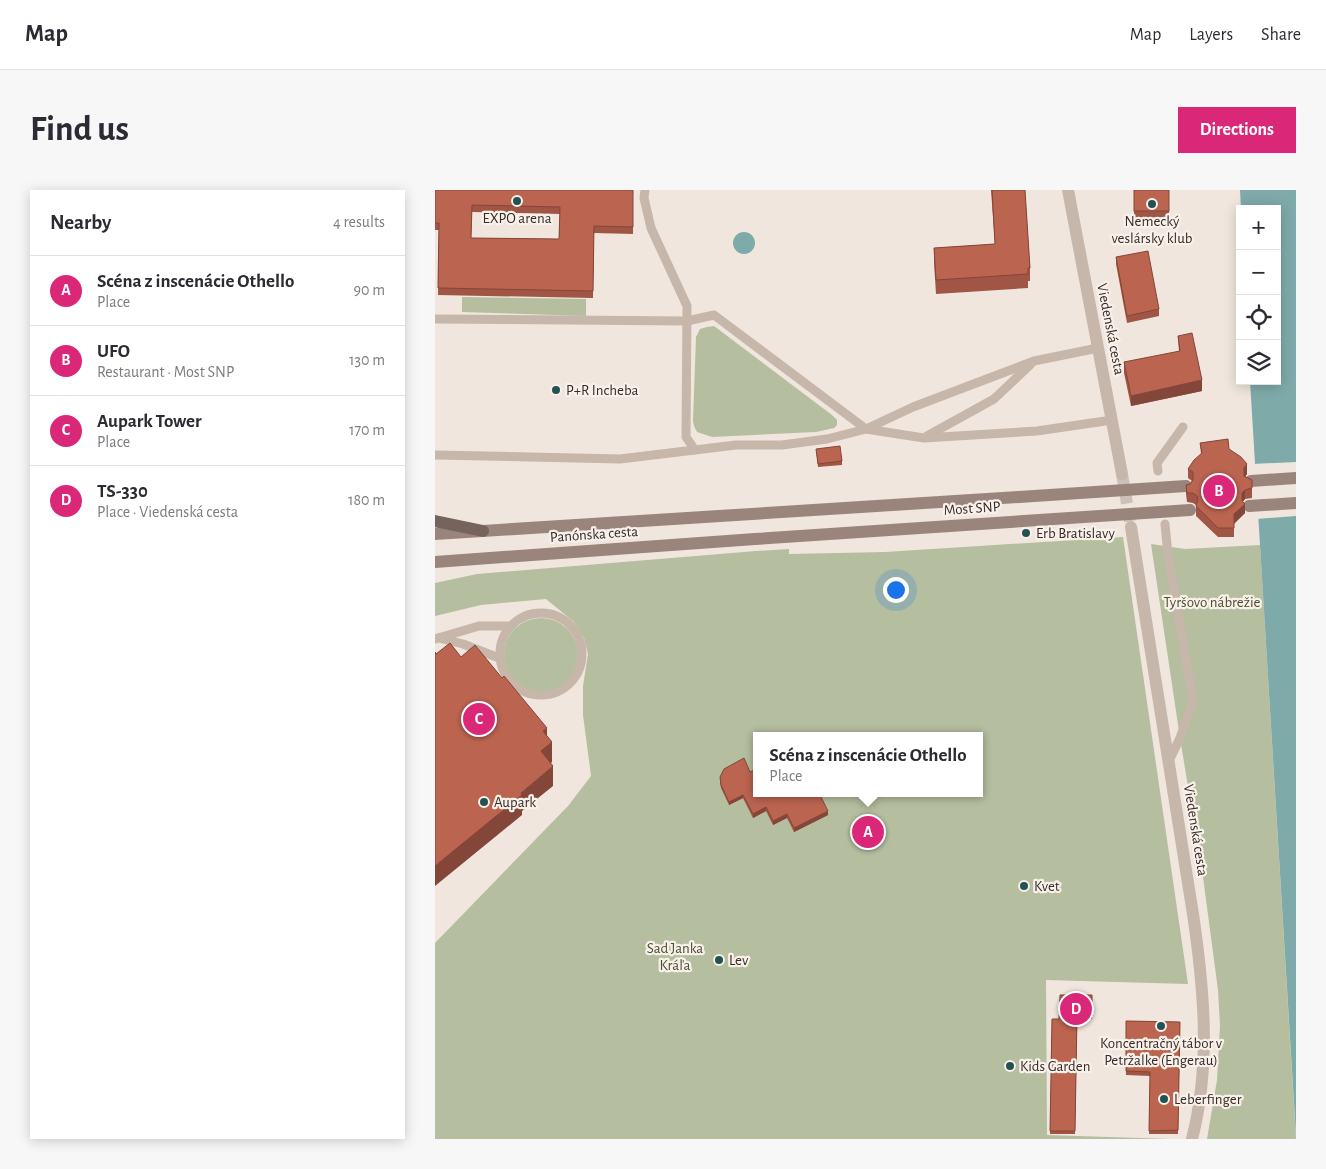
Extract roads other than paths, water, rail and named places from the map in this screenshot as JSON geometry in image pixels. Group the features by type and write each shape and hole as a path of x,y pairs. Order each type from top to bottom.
{"main road":[{"path":"1251,481 1296,478"},
{"name":"Most SNP","path":"753,515 1186,486"},
{"path":"1249,506 1296,503"},
{"name":"Most SNP","path":"755,539 1190,510"},
{"name":"Panónska cesta","path":"435,534 753,515"},
{"path":"435,521 483,531"},
{"name":"Panónska cesta","path":"435,562 755,539"}],"street":[{"name":"Viedenská cesta","path":"1068,190 1122,474"},
{"name":"Viedenská cesta","path":"1131,527 1202,976 1203,1061 1198,1112 1192,1139"}],"lane":[{"path":"645,190 644,198 651,228 687,306 686,436 695,450"},
{"path":"435,319 687,321 714,315 867,430 924,438 1037,431 1112,420"},
{"path":"435,455 620,459 736,445 782,444 827,439 867,430 913,407 1034,361 1098,348"},
{"path":"924,438 994,399 1034,361"},
{"path":"1159,471 1157,463 1183,426"},
{"path":"1165,524 1168,555 1193,701 1169,762"},
{"path":"540,613 563,620 575,631 581,647 581,663 570,683 560,691 548,695 536,696 521,691 514,686 504,674 499,658 500,646 511,626 524,617 540,613"},
{"path":"437,638 479,626 511,626"},
{"path":"437,638 463,644 499,658"}],"water":[{"path":"1240,190 1296,190 1296,1136 1250,385 1281,385 1281,205 1241,205"},
{"path":"744,232 754,239 755,243 748,253 744,254 734,247 733,243 740,233"}],"tunnel":[{"path":"1122,474 1131,527"}],"place":[{"name":"EXPO arena","path":"517,201"},
{"name":"Nemecký veslársky klub","path":"1152,204"},
{"name":"P+R Incheba","path":"556,390"},
{"name":"UFO","path":"1219,491"},
{"name":"Erb Bratislavy","path":"1026,533"},
{"name":"Aupark Tower","path":"479,719"},
{"name":"Aupark","path":"484,802"},
{"name":"Scéna z inscenácie Othello","path":"868,832"},
{"name":"Kvet","path":"1024,886"},
{"name":"Lev","path":"719,960"},
{"name":"TS-330","path":"1076,1009"},
{"name":"Koncentračný tábor v Petržalke (Engerau)","path":"1161,1026"},
{"name":"Kids Garden","path":"1010,1066"},
{"name":"Leberfinger","path":"1164,1099"}],"park label":[{"name":"Tyršovo nábrežie","path":"1212,602"},
{"name":"Sad Janka Kráľa","path":"675,956"}]}
